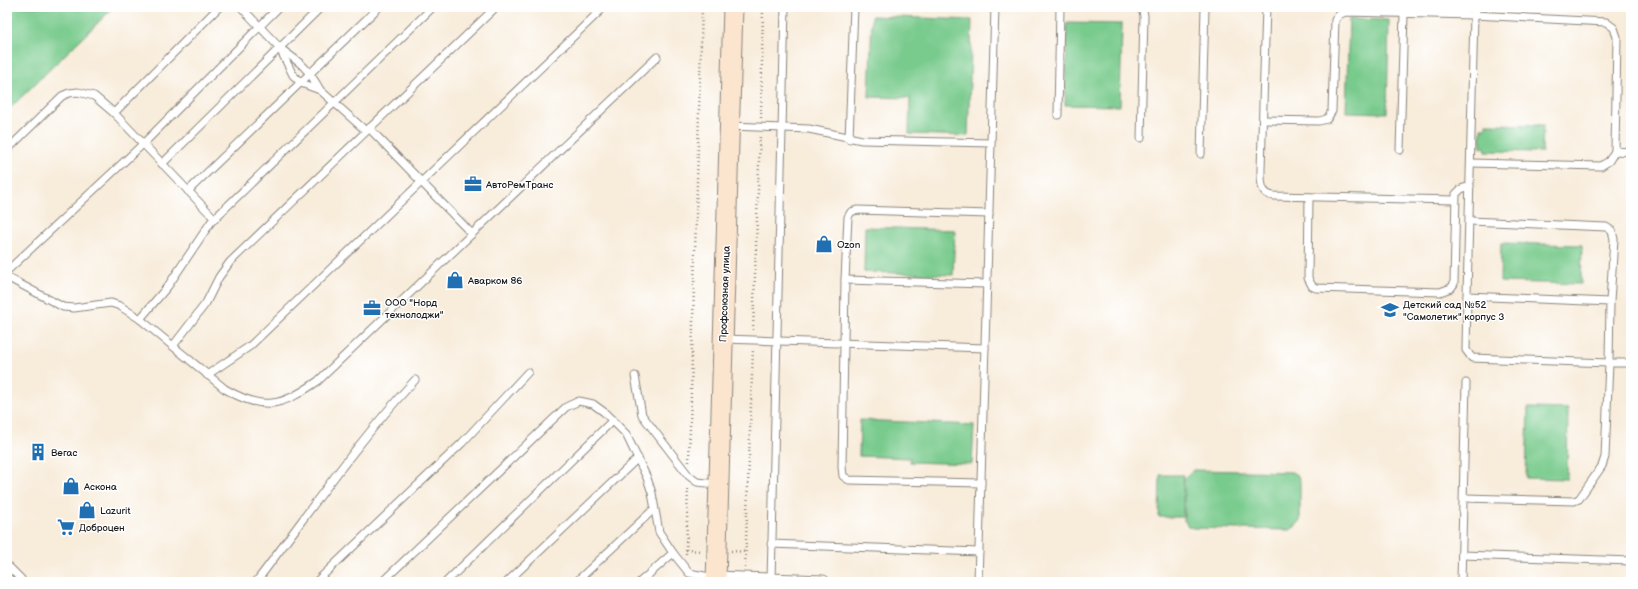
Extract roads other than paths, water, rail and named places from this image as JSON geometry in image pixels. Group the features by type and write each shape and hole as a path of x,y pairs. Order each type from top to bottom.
{"main road":[{"name":"Профсоюзная улица","path":"716,580 733,7"}],"street":[{"path":"716,580 744,579 823,582"}],"lane":[{"path":"114,113 219,7"},
{"path":"240,7 279,47 303,64 311,73 320,90 333,103 368,129 472,234"},
{"path":"7,271 143,144 279,7"},
{"path":"162,164 321,7"},
{"path":"188,191 379,7"},
{"path":"140,318 168,286 215,219 433,7"},
{"path":"173,346 206,303 219,277 230,262 496,7"},
{"path":"771,581 785,7"},
{"path":"849,139 854,7"},
{"path":"978,582 994,7"},
{"path":"1058,115 1060,7"},
{"path":"1138,7 1143,11 1144,16 1141,138"},
{"path":"1201,154 1205,7"},
{"path":"1266,7 1261,169 1263,190 1268,196 1455,200"},
{"path":"1475,7 1466,350 1472,358 1631,363"},
{"path":"207,375 250,346 601,10"},
{"path":"1263,120 1319,121 1327,119 1332,111 1335,20 1339,15 1345,12 1606,22 1614,28 1617,37 1615,151 1609,161 1601,166 1471,163"},
{"path":"1400,150 1404,14"},
{"path":"279,47 293,75 301,83 320,90"},
{"path":"7,277 63,307 74,308 111,303 120,306 140,318 207,375 240,398 256,403 268,404 285,400 304,391 318,381 656,57"},
{"path":"7,150 62,96 69,93 78,92 94,96 114,113 215,219"},
{"path":"729,126 809,130 849,139 991,143"},
{"path":"1615,151 1631,152"},
{"path":"1309,197 1308,278 1312,286 1316,288 1440,292 1451,288 1454,284 1455,200 1458,191 1470,186"},
{"path":"981,483 849,480 844,476 842,467 845,280 848,217 851,212 857,210 989,214"},
{"path":"1464,498 1574,501 1579,499 1602,466 1605,457 1610,302 1614,239 1612,231 1606,227 1470,221"},
{"path":"845,280 986,284"},
{"path":"1467,296 1610,302"},
{"path":"722,339 985,348"},
{"path":"316,582 462,443 528,372"},
{"path":"635,376 642,415 689,476 697,482 718,484"},
{"path":"256,582 354,450 414,380"},
{"path":"1461,582 1466,383"},
{"path":"382,582 566,407 579,401 585,401 593,404 613,420 626,434 647,478 659,532 672,553 686,570 693,574 716,580"},
{"path":"446,582 613,420"},
{"path":"507,582 638,458"},
{"path":"576,582 654,509"},
{"path":"771,544 979,552"},
{"path":"640,582 672,553"},
{"path":"1462,555 1631,561"},
{"path":"7,565 21,579 19,582"}],"place":[{"name":"АвтоРемТранс","path":"473,184"},
{"name":"Ozon","path":"824,244"},
{"name":"Аварком 86","path":"455,280"},
{"name":"ООО \"Норд технолоджи\"","path":"372,308"},
{"name":"Детский сад №52 \"Самолетик\" корпус 3","path":"1390,310"},
{"name":"Вегас","path":"38,452"},
{"name":"Аскона","path":"71,486"},
{"name":"Lazurit","path":"87,510"},
{"name":"Доброцен","path":"66,527"}]}
